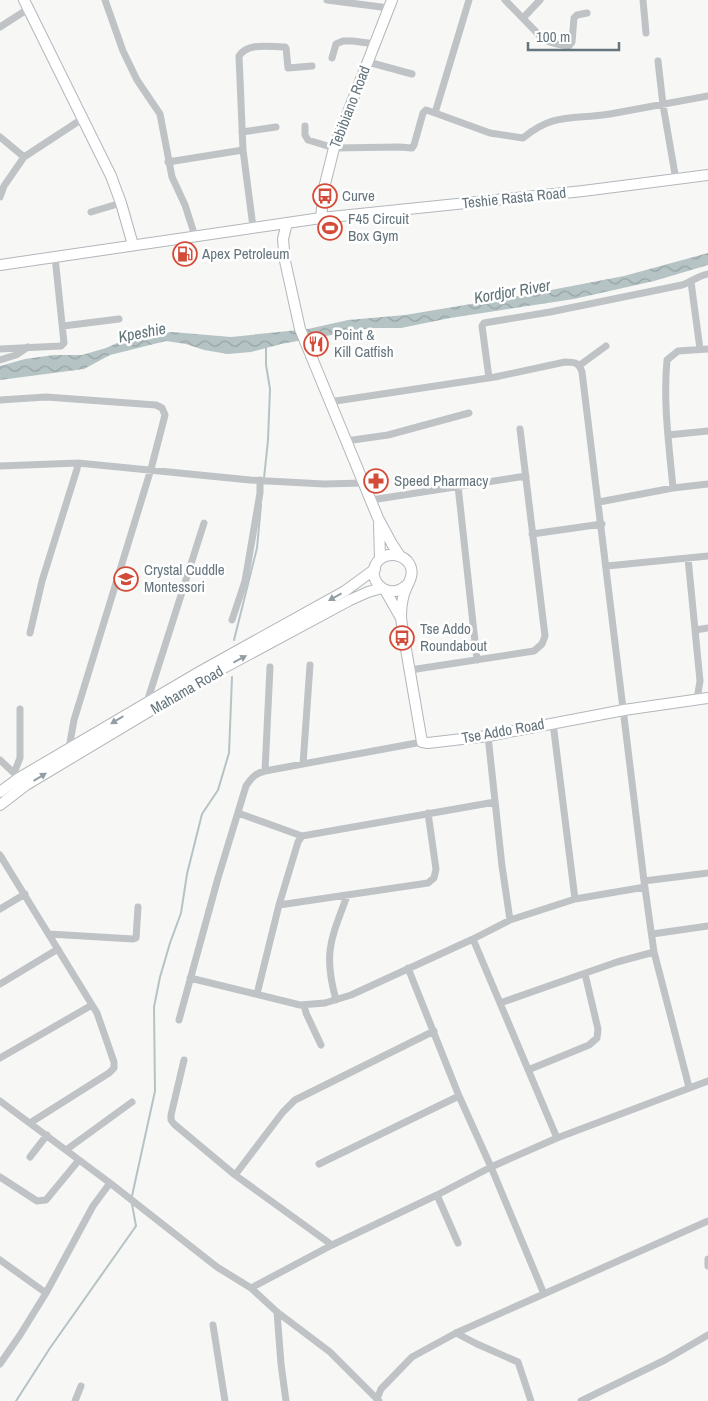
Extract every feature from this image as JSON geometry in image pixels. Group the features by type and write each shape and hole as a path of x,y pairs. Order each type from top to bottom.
{"street":[{"path":"105,0 123,51 137,80 160,114 172,176 185,205 195,236"},
{"path":"327,0 391,4"},
{"path":"435,113 469,0"},
{"path":"505,0 547,41 569,46 572,42 574,18 577,15 587,13"},
{"path":"522,18 540,0"},
{"path":"643,0 646,33"},
{"path":"0,27 26,4 111,176 121,202 133,245"},
{"name":"Tebibiano Road","path":"320,218 324,188 334,148 391,4"},
{"path":"332,58 336,44 343,41 375,44"},
{"path":"253,227 243,150 239,56 242,50 249,47 285,47 288,68 312,66"},
{"path":"658,61 663,105 676,180"},
{"path":"368,62 412,74"},
{"path":"305,126 308,140 334,148 412,148 426,110 490,133 523,138 536,127 557,118 608,114 708,96"},
{"path":"0,197 4,186 24,157 82,119"},
{"path":"242,132 276,127"},
{"path":"0,136 24,157"},
{"path":"168,162 243,150"},
{"name":"Teshie Rasta Road","path":"0,265 320,218 583,191 708,175"},
{"path":"91,212 121,202"},
{"path":"179,1020 246,786 251,778 257,773 265,771 422,742 401,619 403,600 411,579 410,566 392,544 378,518 308,350 294,305 283,247 287,223"},
{"path":"0,349 61,346 64,344 55,257"},
{"path":"489,378 482,326 484,323 550,312 691,282 700,276 708,274"},
{"path":"691,282 700,349"},
{"path":"63,326 119,319"},
{"path":"580,365 606,346"},
{"path":"0,360 16,355 28,347"},
{"path":"673,488 665,382 667,360 678,351 708,349"},
{"path":"330,402 489,378 565,362 574,362 580,365 602,524 644,884 654,952 689,1087"},
{"path":"0,400 46,397 108,400 156,405 162,408 164,414 150,469 74,720 69,748"},
{"path":"346,441 388,435 469,413"},
{"path":"410,670 534,651 542,644 545,636 520,429"},
{"path":"668,435 708,430"},
{"path":"30,633 42,581 78,469 78,463"},
{"path":"0,466 78,463 274,481 324,484 364,483"},
{"path":"371,500 526,476"},
{"path":"232,620 245,581 260,493 260,480"},
{"path":"599,502 673,488 708,484"},
{"path":"458,486 477,660"},
{"path":"378,518 380,559 374,576 401,619"},
{"path":"147,702 204,523"},
{"path":"532,534 602,524"},
{"path":"380,559 393,554 400,556"},
{"path":"607,566 708,556"},
{"path":"688,558 703,698"},
{"name":"Mahama Road","path":"0,792 16,776 69,748 345,591 375,569"},
{"path":"384,590 397,592 408,585"},
{"name":"Mahama Road","path":"0,805 26,785 203,680 350,600 368,592 384,590"},
{"path":"695,630 708,628"},
{"path":"303,764 310,665"},
{"path":"265,771 270,667"},
{"name":"Tse Addo Road","path":"422,742 428,743 488,736 553,722 703,698"},
{"path":"16,776 20,758 20,709"},
{"path":"553,722 575,899"},
{"path":"488,736 502,866 510,920"},
{"path":"0,760 16,776"},
{"path":"238,813 302,836 428,812 496,802"},
{"path":"279,905 428,883 434,878 436,869 428,812"},
{"path":"257,994 279,905 298,842 302,836"},
{"path":"0,855 97,1013 114,1068 30,1123"},
{"path":"190,978 276,1000 304,1005 325,1003 336,1000 473,939 510,920 575,899 708,872"},
{"path":"0,909 24,894"},
{"path":"336,1000 331,981 328,954 332,936 347,896"},
{"path":"49,934 133,939 136,938 137,933 138,907"},
{"path":"652,934 708,926"},
{"path":"473,939 556,1138"},
{"path":"0,984 58,949"},
{"path":"500,1003 617,962 654,952"},
{"path":"408,968 459,1096 491,1166 544,1294"},
{"path":"528,1070 589,1045 597,1038 598,1029 585,974"},
{"path":"0,1058 92,1005"},
{"path":"304,1005 321,1045"},
{"path":"235,1175 283,1112 295,1100 434,1031"},
{"path":"184,1060 171,1120 235,1175 332,1245"},
{"path":"251,1288 332,1245 437,1195 491,1166 556,1138 708,1081"},
{"path":"320,1164 459,1096"},
{"path":"0,1101 110,1183 217,1267 251,1288 277,1312 330,1352 378,1400 381,1389 412,1357 456,1333 708,1221"},
{"path":"66,1150 132,1102"},
{"path":"30,1157 46,1135"},
{"path":"0,1177 37,1201 46,1200 79,1160"},
{"path":"0,1364 20,1336 46,1292 92,1206 110,1183"},
{"path":"437,1195 458,1243"},
{"path":"708,1259 708,1266"},
{"path":"0,1260 46,1292"},
{"path":"277,1312 280,1364 286,1401"},
{"path":"213,1325 224,1401"},
{"path":"456,1333 518,1362 531,1401"},
{"path":"581,1401 666,1360 708,1335"},
{"path":"75,1401 81,1386"}],"water":[{"path":"708,253 708,265 654,281 574,299 450,318 401,328 371,328 281,344 251,352 228,354 166,341 110,355 84,369 0,380 0,366 25,359 54,355 82,355 106,348 133,336 172,332 231,337 308,329 348,320 405,315 624,276"}],"waterway":[{"path":"264,478 270,389 266,365 266,346"},
{"path":"234,640 257,548 261,505"},
{"path":"132,1196 155,1091 154,1007 160,977 181,913 187,874 202,814 218,790 229,753 232,677"},
{"path":"16,1401 50,1348 136,1226 132,1204"}],"place":[{"name":"Curve","path":"325,196"},
{"name":"F45 Circuit Box Gym","path":"330,228"},
{"name":"Apex Petroleum","path":"185,254"},
{"name":"Point & Kill Catfish","path":"316,344"},
{"name":"Speed Pharmacy","path":"376,481"},
{"name":"Crystal Cuddle Montessori","path":"126,579"},
{"name":"Tse Addo Roundabout","path":"402,638"}],"water label":[{"name":"Kordjor River","path":"512,291"},
{"name":"Kpeshie","path":"142,332"}]}
